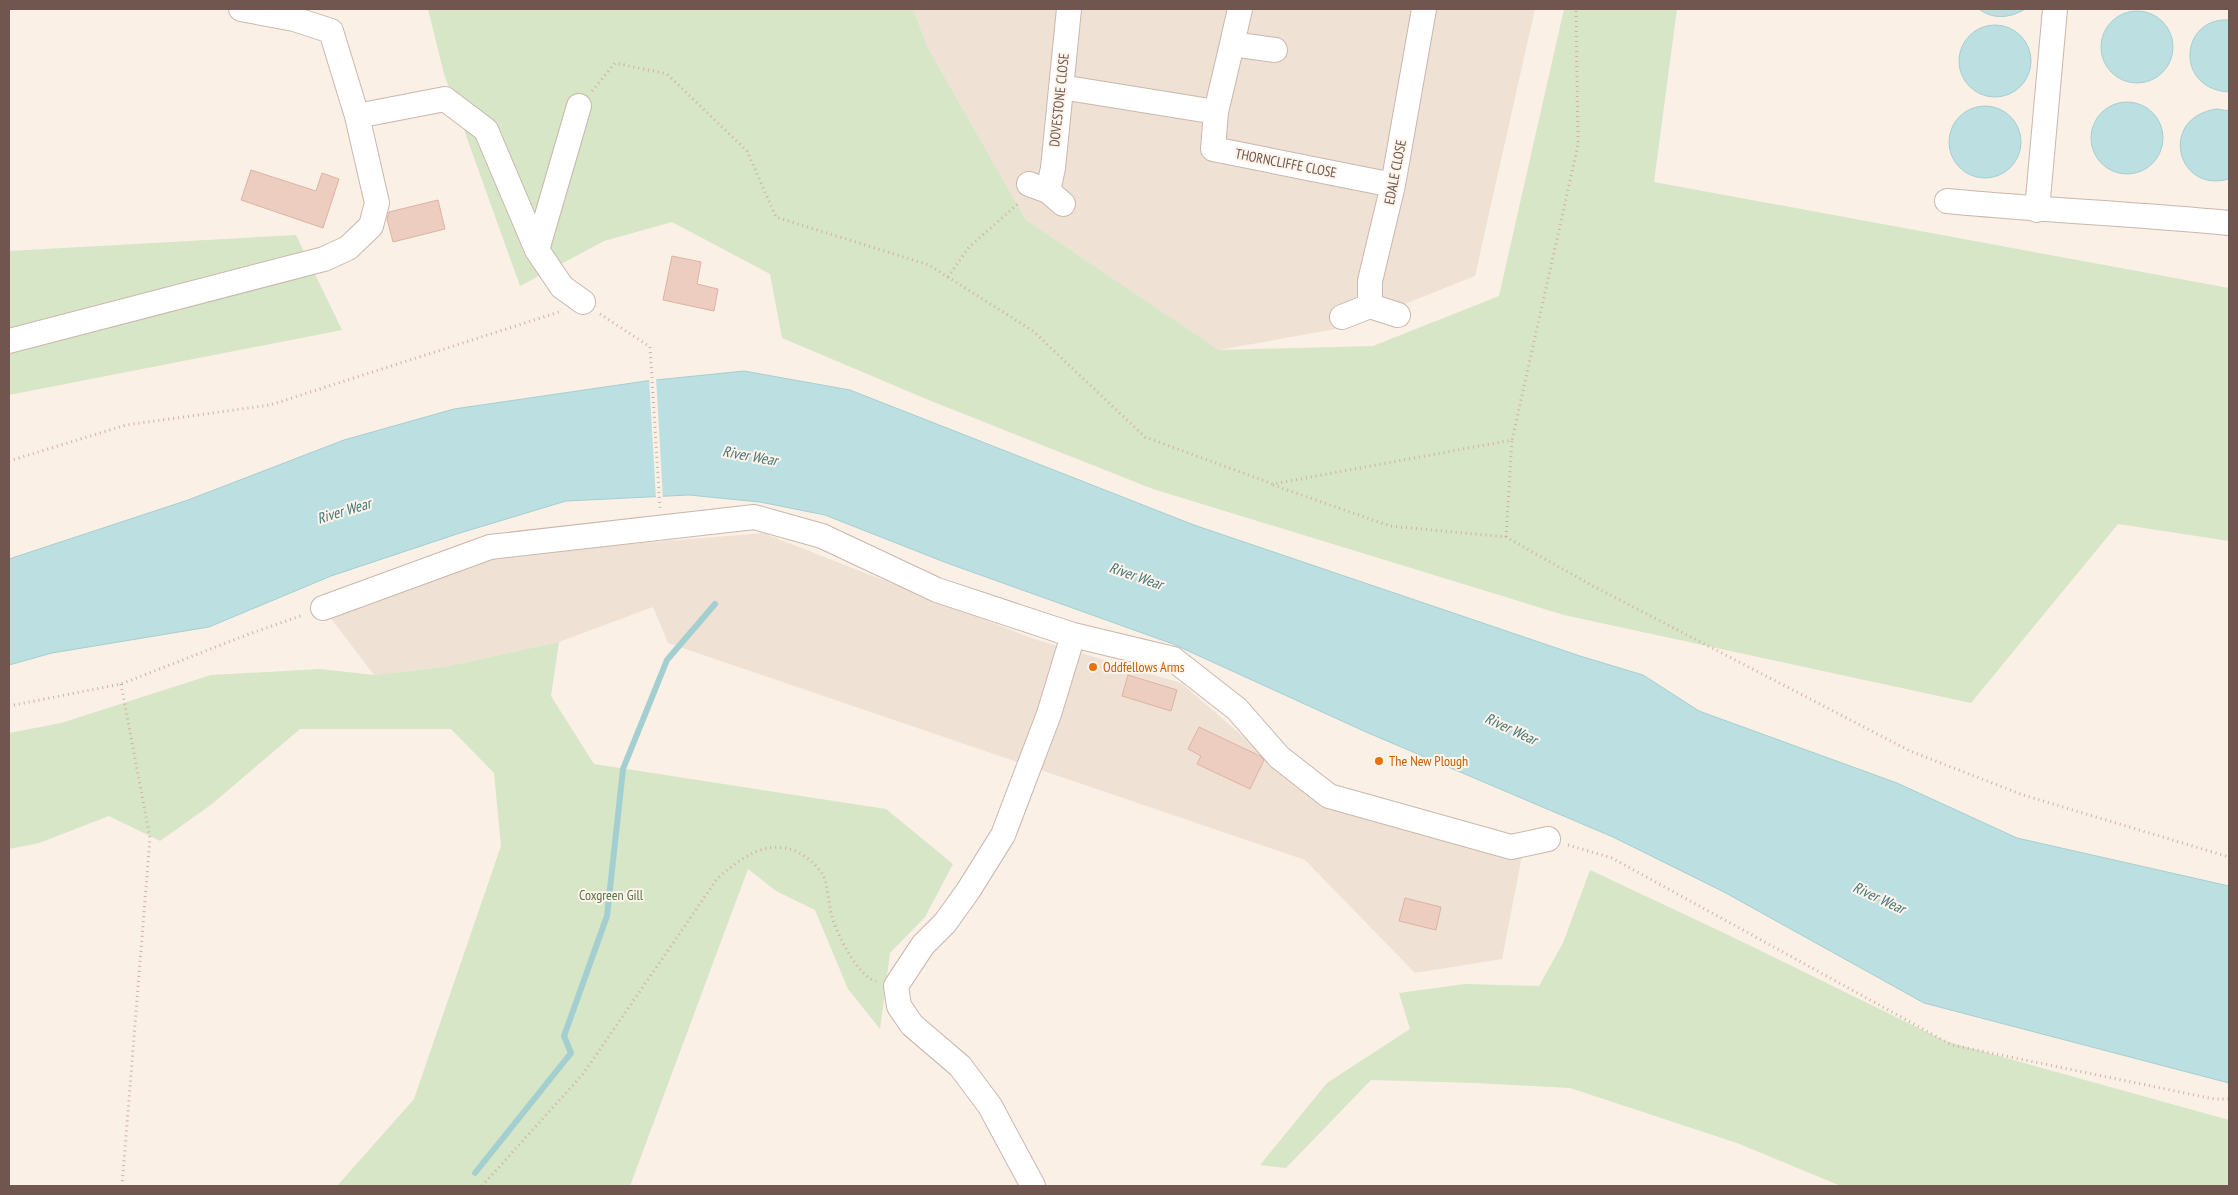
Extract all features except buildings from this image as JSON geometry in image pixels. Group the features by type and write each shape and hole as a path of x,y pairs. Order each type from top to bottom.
{"street":[{"path":"9,341 324,259 348,248 371,226 377,203 357,116 331,31 294,19 241,9"},
{"name":"DOVESTONE CLOSE","path":"1047,193 1069,9"},
{"name":"THORNCLIFFE CLOSE","path":"1240,9 1216,112 1214,149 1393,185"},
{"name":"EDALE CLOSE","path":"1370,306 1370,281 1393,185 1424,9"},
{"path":"2037,210 2055,9"},
{"path":"1232,44 1275,50"},
{"path":"1061,87 1216,112"},
{"path":"357,116 445,99 486,130 537,250 562,287 583,302"},
{"path":"537,250 579,106"},
{"path":"1947,202 2037,210 2128,213 2229,223"},
{"path":"1342,317 1370,306 1398,315"},
{"path":"323,608 490,547 754,517 822,536 937,590 1073,635 1173,659 1237,709 1279,757 1329,796 1511,847 1548,839"},
{"path":"1033,1186 990,1106 960,1066 912,1025 899,1006 896,986 923,945 945,923 968,891 1003,835 1049,714 1073,635"}],"path":[{"path":"1506,537 1512,440 1578,145 1576,9"},
{"path":"579,106 615,63 667,74 747,151 776,217 929,265 1033,331 1145,437 1390,526 1506,537 1593,586 1910,751 2023,795 2229,857"},
{"path":"948,277 969,247 1023,199 1047,193"},
{"path":"9,461 126,425 270,405 562,311 583,302 650,347 661,518"},
{"path":"1273,484 1512,440"},
{"path":"9,706 121,684 249,634 323,608"},
{"path":"121,684 150,838 122,1186"},
{"path":"1548,839 1612,858 1952,1046 2214,1099 2229,1099"},
{"path":"482,1186 583,1074 717,879 731,865 763,847 786,846 807,856 823,876 833,921 859,971 869,980 896,986"}],"shaded area":[{"path":"913,9 1535,9 1475,276 1347,327 1219,350 1026,220 928,48"},
{"path":"763,533 1034,639 1181,683 1317,800 1522,856 1502,959 1415,973 1305,860 668,643 653,607 559,642 444,667 374,675 323,608 507,554"}],"green space":[{"path":"428,9 913,9 928,48 1026,220 1219,350 1373,346 1499,296 1564,9 1677,9 1654,182 2229,288 2229,541 2118,524 1971,703 1564,615 1153,489 931,401 782,338 770,274 672,222 604,241 520,286 444,74"},
{"path":"296,235 342,330 9,395 9,251"},
{"name":"Coxgreen Gill","path":"559,642 551,696 594,764 886,809 953,864 925,917 890,953 880,1029 848,989 815,910 776,891 748,869 630,1186 337,1186 414,1099 501,846 494,773 451,729 300,729 212,804 160,841 109,816 39,843 9,849 9,733 61,723 211,675 320,669 374,675 444,667"},
{"path":"1590,870 1945,1041 2229,1120 2229,1186 1841,1186 1737,1143 1570,1088 1371,1080 1286,1168 1260,1165 1327,1083 1410,1029 1399,993 1465,984 1539,986 1563,943"}],"water":[{"path":"1979,9 2025,9 2008,16 1996,16 1984,13"},
{"path":"2137,11 2151,14 2163,21 2170,33 2173,47 2170,61 2163,73 2151,80 2137,83 2123,80 2111,73 2104,61 2101,47 2104,33 2111,21 2123,14"},
{"path":"2229,20 2229,92 2211,88 2199,79 2192,67 2190,54 2193,41 2201,30 2213,22"},
{"path":"1995,25 2009,28 2021,35 2028,47 2031,61 2028,75 2021,87 2009,94 1995,97 1981,94 1969,87 1962,75 1959,61 1962,47 1969,35 1981,28"},
{"path":"2127,102 2141,105 2153,112 2160,124 2163,138 2160,152 2153,164 2141,171 2127,174 2113,171 2101,164 2094,152 2091,138 2094,124 2101,112 2113,105"},
{"path":"1985,106 1999,109 2011,116 2018,128 2021,142 2018,156 2011,168 1999,175 1985,178 1971,175 1959,168 1952,156 1949,142 1952,128 1959,116 1971,109"},
{"path":"2217,109 2229,111 2229,179 2211,181 2196,176 2186,166 2181,153 2181,139 2187,125 2198,115"},
{"name":"River Wear","path":"744,371 850,390 1194,525 1580,656 1643,675 1699,711 1897,783 2017,838 2229,886 2229,1083 1924,1003 1724,892 1613,837 1366,732 1173,644 947,563 825,515 760,502 689,495 566,501 460,533 331,576 209,627 52,653 9,665 9,559 188,500 344,440 454,409 646,381"}],"pier":[{"path":"656,377 663,499 656,499 649,378"}],"waterway":[{"name":"Coxgreen Gill","path":"475,1173 571,1053 564,1036 607,916 623,769 667,660 715,604"}],"place":[{"name":"Oddfellows Arms","path":"1093,667"},
{"name":"The New Plough","path":"1379,761"}]}
